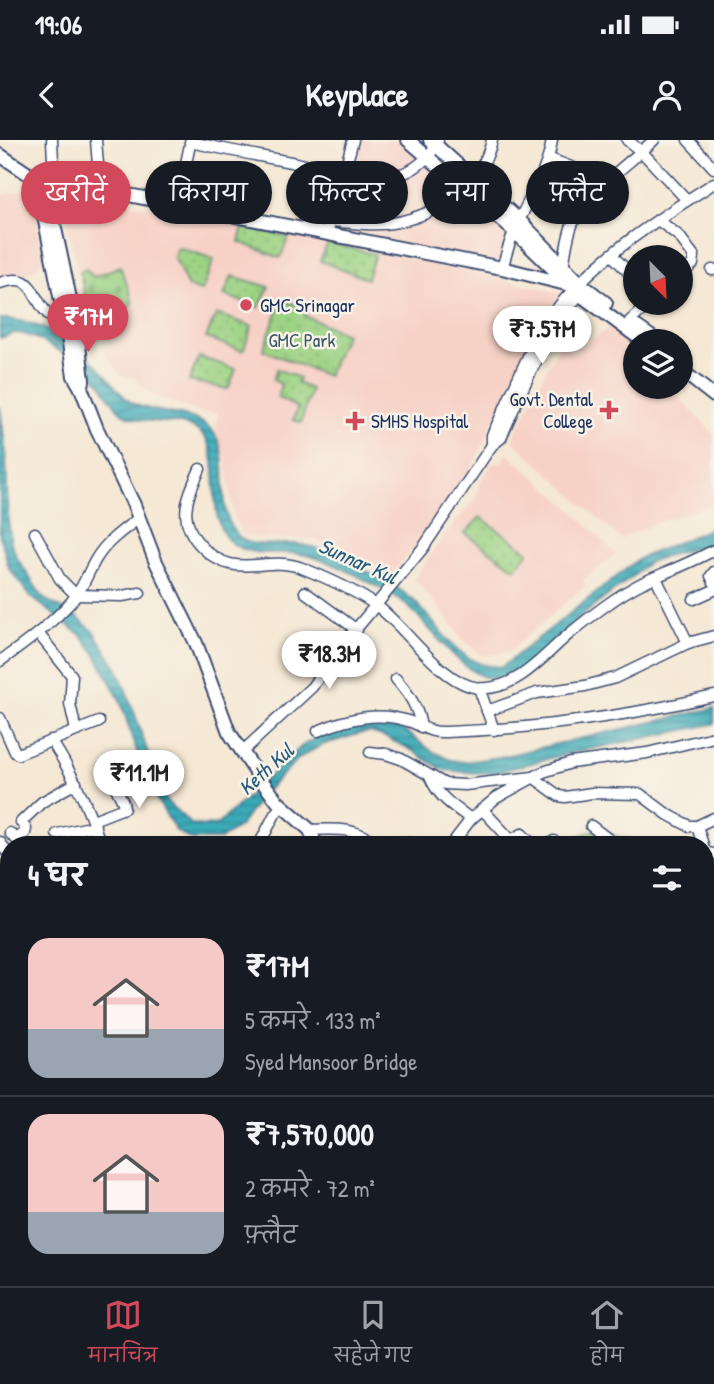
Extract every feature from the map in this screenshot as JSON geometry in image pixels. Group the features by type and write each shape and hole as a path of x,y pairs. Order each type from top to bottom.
{"main road":[{"path":"408,140 433,145 448,161"},
{"path":"0,155 21,169"},
{"path":"512,222 563,266 578,288"},
{"path":"53,224 81,388 155,560 196,643 229,732 280,804 310,830 312,836"},
{"path":"272,224 502,268 578,288 641,329"},
{"path":"517,226 578,288 628,329"},
{"path":"693,369 714,385"},
{"path":"693,379 714,396"}],"street":[{"path":"50,161 52,140"},
{"path":"96,140 98,161"},
{"path":"349,161 353,140"},
{"path":"484,161 492,140"},
{"path":"502,268 517,226 550,159 552,140"},
{"path":"627,140 642,152 687,200"},
{"path":"629,163 654,140"},
{"path":"688,140 714,168"},
{"path":"187,161 191,141 288,161"},
{"path":"408,169 433,145"},
{"path":"550,159 555,161"},
{"path":"243,751 302,698 423,548 492,445 501,438 527,377 578,288 612,255 714,183"},
{"path":"658,220 679,236 686,245"},
{"path":"327,235 330,224"},
{"path":"362,224 379,224"},
{"path":"563,266 573,224"},
{"path":"612,255 623,266"},
{"path":"0,283 16,279 26,282 46,313 71,333"},
{"path":"630,321 637,315"},
{"path":"200,469 185,509 193,535 211,554 239,566 277,564 301,568 379,602 439,666 479,688 505,684 519,677 601,610 640,584 714,550"},
{"path":"0,661 41,630 68,604 86,583 96,559 111,540 139,518"},
{"path":"35,533 60,579 76,595 122,596 140,593"},
{"path":"714,572 711,576 714,582"},
{"path":"656,578 688,643"},
{"path":"694,599 714,590"},
{"path":"305,592 357,630"},
{"path":"41,630 72,676 70,704 76,730"},
{"path":"488,711 537,693 585,686 615,678 688,643 714,636"},
{"path":"396,679 417,709 421,727"},
{"path":"479,688 494,730"},
{"path":"318,731 365,717 398,719 442,733 494,730 648,711 714,696"},
{"path":"0,718 16,754 99,722"},
{"path":"458,836 482,809 533,777 571,763 647,752 714,737"},
{"path":"51,740 76,783 98,836"},
{"path":"370,752 401,759 445,784 465,785 533,777 559,796 592,793 640,794 682,822 697,826 714,818"},
{"path":"57,834 94,823 125,805 107,770"},
{"path":"429,777 442,798 471,819"},
{"path":"20,836 26,829 21,822 32,811 76,783"},
{"path":"265,836 280,804"},
{"path":"482,809 507,836"},
{"path":"592,825 605,836"},
{"path":"697,826 700,836"},
{"path":"310,830 353,830 364,836"},
{"path":"10,833 13,836"}],"shaded area":[{"path":"353,140 408,140 432,161 422,161 422,224 506,224 514,231 502,268 327,235 330,224 408,224 408,161 347,161"},
{"path":"21,191 21,224 38,224 44,257 38,267 26,274 0,280 0,196"},
{"name":"SMHS Hospital","path":"131,204 145,206 145,224 230,224 445,265 560,293 523,355 474,464 421,540 390,576 313,539 244,536 234,519 226,461 216,428 218,413 197,412 152,395 133,377 121,376 104,352 121,340 117,326 135,302 120,264 93,276 86,269 79,271 68,224 131,224"},
{"name":"Govt. Dental College","path":"611,327 623,340 623,399 680,399 714,434 714,504 655,523 621,539 512,440 561,341 573,352"},
{"path":"508,454 568,506 616,554 582,581 586,585 509,652 483,656 461,638 414,579 474,500 491,464 501,462"}],"green space":[{"path":"243,227 289,237 280,258 239,242"},
{"path":"328,243 375,254 367,279 320,261"},
{"path":"178,247 214,259 202,291 188,287 174,257"},
{"path":"120,266 133,302 116,324 96,329 87,307 80,272 86,269 93,277"},
{"path":"232,276 269,287 259,308 224,295"},
{"name":"GMC Park","path":"282,300 307,308 305,316 346,334 327,376 263,350"},
{"path":"216,314 252,326 243,351 206,338"},
{"path":"199,357 236,369 228,389 189,381"},
{"path":"277,369 299,378 297,383 311,389 301,423 293,420 298,408 278,398 281,384 273,380"},
{"path":"480,517 529,552 515,569 465,533"},
{"path":"594,830 617,836 580,836"}],"water":[{"path":"0,319 30,323 71,343 105,374 130,402 144,408 190,418 209,428 221,447 227,516 240,538 260,544 307,546 328,552 357,566 412,599 452,644 481,664 502,667 640,558 714,527 714,543 648,563 581,617 527,666 504,676 492,678 480,675 455,657 407,606 364,579 316,558 296,553 250,551 233,544 224,535 219,523 211,451 206,439 198,431 189,426 132,418 122,413 97,379 58,350 23,334 15,333 0,338"},
{"name":"Keth Kul","path":"0,406 6,454 8,520 11,542 17,558 43,598 77,617 93,631 117,667 158,783 167,802 191,824 218,824 302,746 323,734 366,722 399,727 432,751 450,760 464,762 500,757 714,708 714,724 562,755 498,772 478,773 443,770 385,737 370,732 358,734 322,745 299,758 263,794 240,826 225,836 185,836 176,831 148,785 120,700 96,655 82,636 30,596 9,568 0,535"}],"place":[{"name":"GMC Srinagar","path":"246,305"},
{"name":"Govt. Dental College","path":"609,410"},
{"name":"SMHS Hospital","path":"355,421"}],"water label":[{"name":"Sunnar Kul","path":"358,561"}]}
